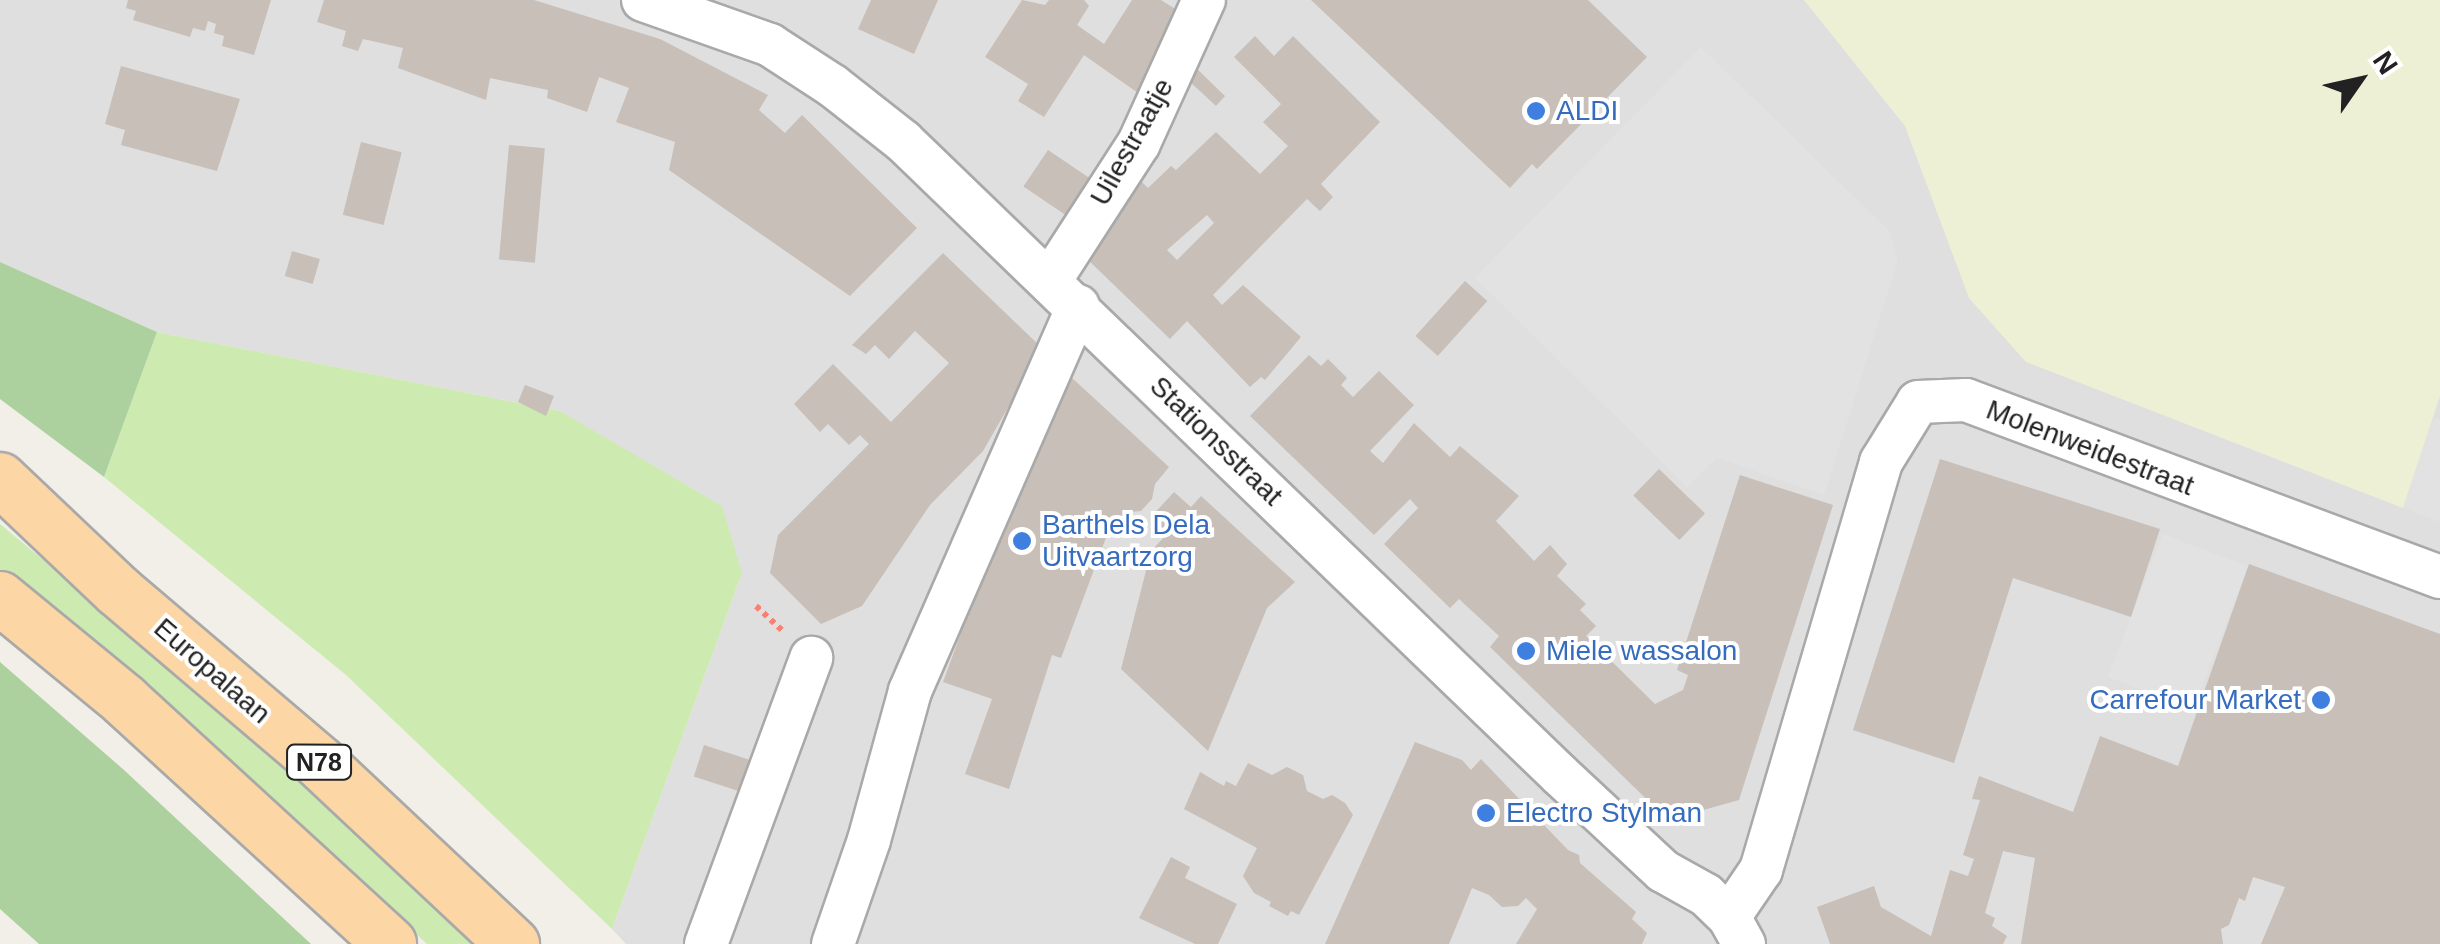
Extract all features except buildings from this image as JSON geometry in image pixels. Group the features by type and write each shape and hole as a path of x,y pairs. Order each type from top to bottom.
{"main road":[{"name":"Europalaan","path":"0,479 117,590 320,763 513,944"},
{"path":"0,598 137,712 390,944"}],"street":[{"name":"Stationsstraat","path":"643,0 770,46 834,86 903,141 1572,787 1663,871 1706,894 1736,931"},
{"name":"Uilestraatje","path":"833,944 869,840 910,691 1064,293 1139,143 1204,0"},
{"name":"Molenweidestraat","path":"1736,931 1761,870 1881,462 1918,402 1966,400 2440,577"},
{"path":"706,944 811,658"}],"shaded area":[{"path":"0,0 2440,0 2440,944 626,944 612,929 742,573 560,411 157,332 0,262"},
{"path":"1701,47 1889,231 1898,260 1824,495 1717,458 1687,487 1475,278"},
{"path":"2434,417 2440,419 2440,522 2403,508"},
{"path":"2163,534 2248,567 2193,709 2108,677"}],"green space":[{"path":"1804,0 2440,0 2440,396 2403,508 2026,362 1969,298 1905,126"},
{"path":"0,262 157,332 104,477 0,399"},
{"path":"157,332 560,411 722,506 742,573 612,929 346,675 104,477"},
{"path":"0,524 237,720 478,944 427,944 235,770 0,572"},
{"path":"0,662 124,770 311,944 39,944 0,909"}],"place":[{"name":"ALDI","path":"1536,111"},
{"name":"Barthels Dela Uitvaartzorg","path":"1022,541"},
{"name":"Miele wassalon","path":"1526,651"},
{"name":"Carrefour Market","path":"2321,700"},
{"name":"Electro Stylman","path":"1486,813"}]}
